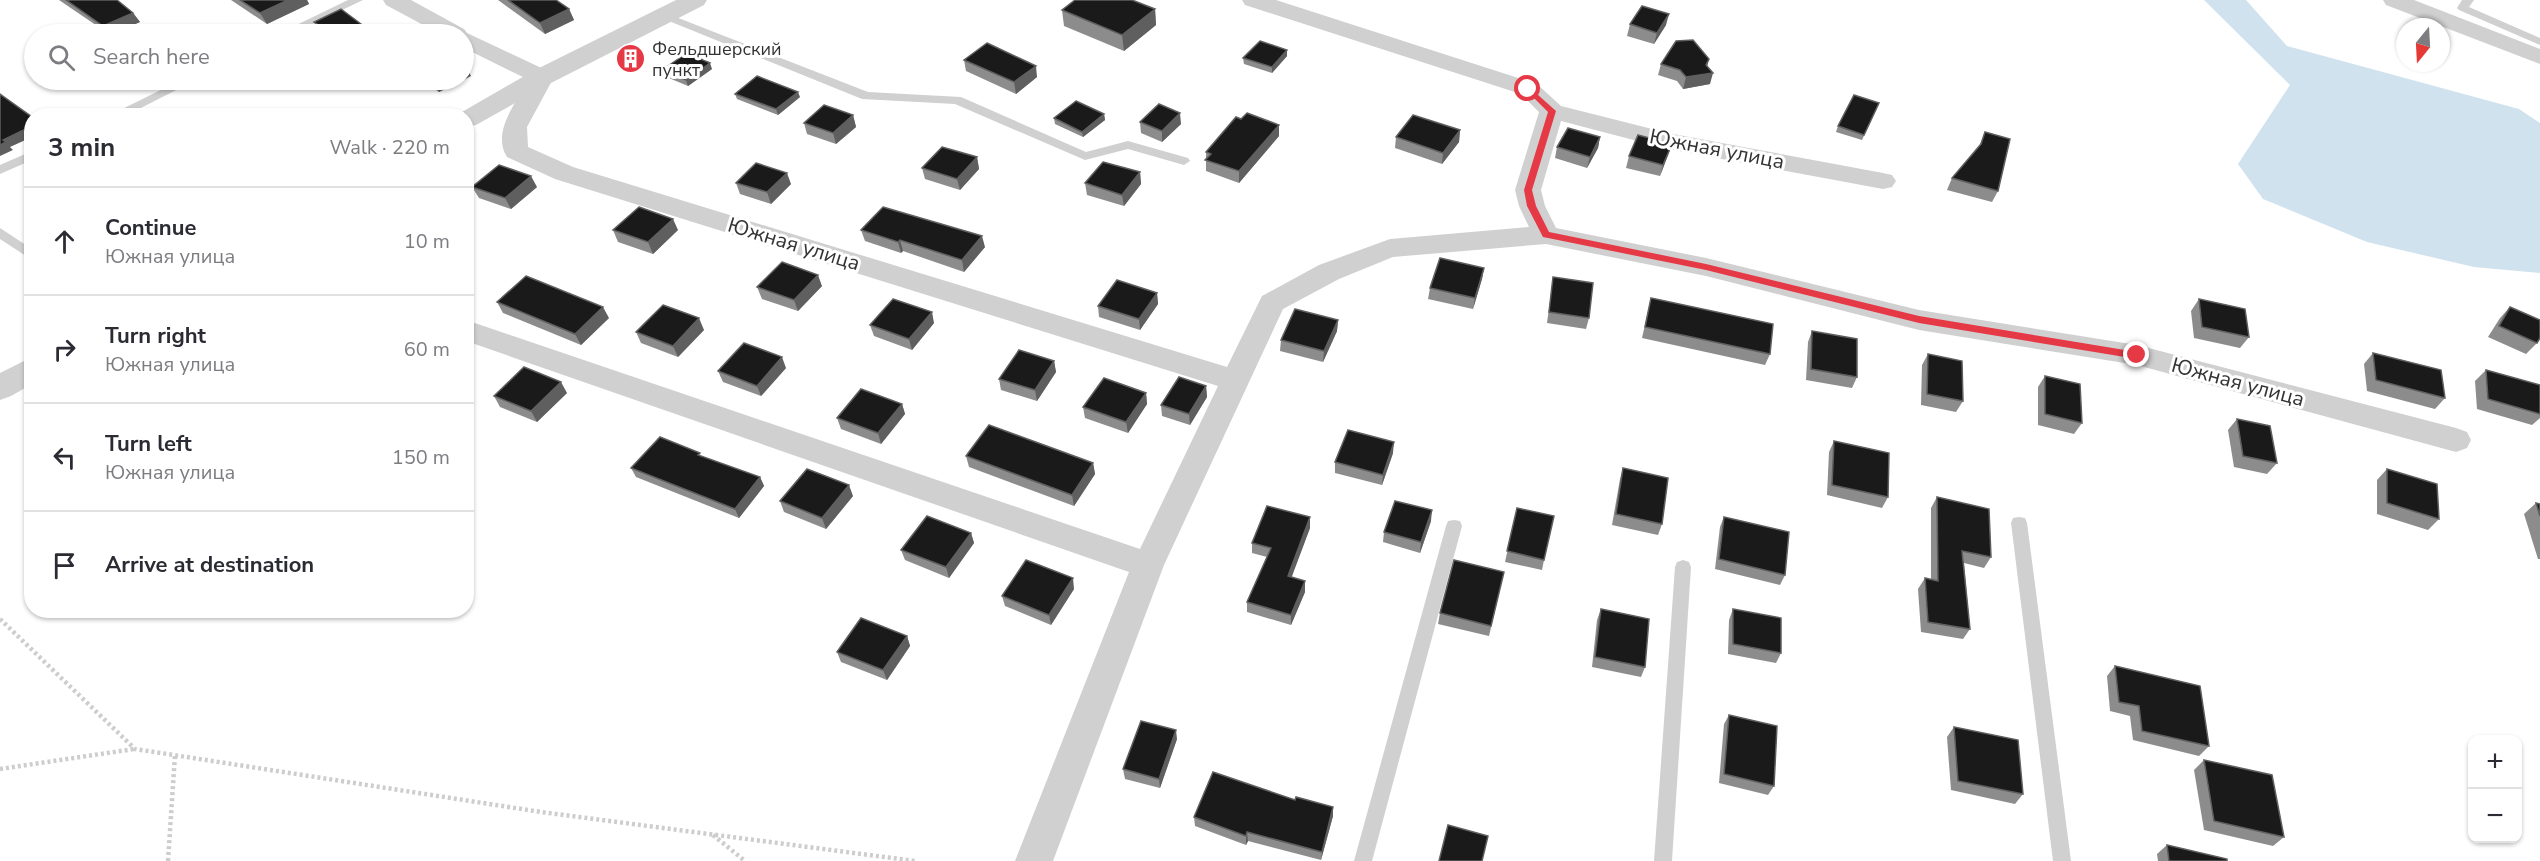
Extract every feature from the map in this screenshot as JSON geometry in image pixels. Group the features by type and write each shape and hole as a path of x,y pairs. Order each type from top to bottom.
{"street":[{"path":"394,0 438,24"},
{"path":"474,115 542,77 695,0"},
{"name":"Южная улица","path":"1253,0 1528,89 1552,111 1668,141 1883,181"},
{"path":"2394,0 2540,57"},
{"path":"474,44 542,77"},
{"name":"Южная улица","path":"542,77 515,127 516,151 564,173 1236,381"},
{"path":"1546,235 1532,206 1528,190 1552,111"},
{"name":"Южная улица","path":"1034,861 1148,565 1272,303 1329,272 1390,248 1546,235 1706,267 1919,320 2137,355 2456,440"},
{"path":"474,333 1148,565"},
{"path":"0,388 24,374"}],"lane":[{"path":"305,24 357,0"},
{"path":"2468,0 2463,8 2540,42"},
{"path":"663,15 866,96 957,100 1084,156 1128,146 1184,161"},
{"path":"131,108 169,90"},
{"path":"0,170 24,159"},
{"path":"0,232 24,250"},
{"path":"2019,523 2062,861"},
{"path":"1363,861 1454,526"},
{"path":"1663,861 1683,567"}],"path":[{"path":"0,619 135,749"},
{"path":"0,769 135,749 541,812 915,861"},
{"path":"168,861 174,755"},
{"path":"711,834 745,861"}],"water":[{"path":"2204,0 2246,0 2287,46 2519,109 2540,123 2540,273 2474,267 2367,242 2263,199 2238,164 2290,85"}],"building":[{"path":"66,0 117,0 133,13 108,24 100,24"},
{"path":"240,0 288,0 260,13"},
{"path":"508,0 556,0 569,9 540,23"},
{"path":"1075,0 1132,0 1155,9 1122,35 1062,10"},
{"path":"1642,6 1669,14 1657,33 1630,24"},
{"path":"341,9 361,24 317,24 314,22"},
{"path":"1693,40 1709,59 1706,65 1713,73 1686,77 1680,70 1661,64 1676,41"},
{"path":"1260,41 1287,50 1272,67 1243,58"},
{"path":"987,43 1036,66 1014,82 964,60"},
{"path":"687,53 710,63 686,80 662,70"},
{"path":"757,76 798,92 776,109 735,94"},
{"path":"0,94 24,111 24,130 3,140 6,142 0,145"},
{"path":"1854,95 1879,103 1864,135 1838,126"},
{"path":"1076,101 1104,114 1082,132 1054,118"},
{"path":"1159,104 1180,113 1162,131 1140,122"},
{"path":"824,105 853,115 833,133 804,123"},
{"path":"1247,113 1279,125 1239,171 1205,160 1211,154 1206,152 1236,117 1241,119"},
{"path":"1413,115 1460,130 1443,153 1396,137"},
{"path":"1568,128 1600,137 1590,157 1557,147"},
{"path":"1985,132 2010,139 1998,191 1952,178 1981,144"},
{"path":"1638,135 1672,144 1663,165 1629,156"},
{"path":"942,147 977,157 957,179 922,168"},
{"path":"1103,162 1140,172 1122,195 1085,183"},
{"path":"756,163 787,173 767,192 736,183"},
{"path":"499,165 531,176 505,198 474,188"},
{"path":"639,207 673,219 648,242 613,230"},
{"path":"883,207 982,236 962,260 861,230"},
{"path":"1440,258 1484,268 1475,298 1430,288"},
{"path":"782,262 818,275 794,300 757,287"},
{"path":"526,276 603,307 575,334 497,302"},
{"path":"1553,277 1593,283 1589,318 1549,312"},
{"path":"1117,280 1157,293 1139,319 1098,306"},
{"path":"1651,298 1773,324 1770,354 1645,327"},
{"path":"893,299 932,312 909,339 870,325"},
{"path":"2199,299 2245,309 2249,337 2202,327"},
{"path":"663,305 699,318 673,346 636,332"},
{"path":"2510,307 2540,320 2540,338 2537,343 2499,326"},
{"path":"1295,309 1338,320 1324,351 1281,340"},
{"path":"1812,331 1857,339 1857,377 1811,369"},
{"path":"744,343 782,357 757,386 718,371"},
{"path":"1019,350 1054,361 1035,390 999,379"},
{"path":"2373,353 2441,370 2445,398 2376,380"},
{"path":"1928,354 1962,361 1963,401 1927,394"},
{"path":"524,367 561,382 531,411 494,396"},
{"path":"2486,370 2540,385 2540,414 2488,399"},
{"path":"2045,376 2080,384 2082,423 2045,414"},
{"path":"1179,377 1206,386 1189,414 1161,405"},
{"path":"1104,378 1146,393 1126,422 1083,407"},
{"path":"861,389 902,404 878,433 837,418"},
{"path":"2237,419 2270,426 2277,463 2243,456"},
{"path":"989,425 1093,463 1072,495 966,456"},
{"path":"1348,430 1394,442 1383,475 1335,462"},
{"path":"660,437 700,453 698,455 760,477 735,509 631,468"},
{"path":"1834,441 1889,453 1888,497 1832,485"},
{"path":"1623,468 1668,478 1662,524 1616,514"},
{"path":"807,469 849,485 822,518 780,501"},
{"path":"2387,469 2437,484 2439,519 2387,503"},
{"path":"1937,497 1989,509 1991,557 1962,551 1970,629 1928,622 1925,578 1938,581"},
{"path":"1395,501 1432,510 1421,542 1384,532"},
{"path":"2536,503 2540,504 2540,516"},
{"path":"1267,506 1310,517 1288,576 1305,581 1291,615 1247,602 1271,548 1252,543"},
{"path":"1517,508 1554,516 1544,560 1507,551"},
{"path":"927,516 971,533 946,567 901,550"},
{"path":"1724,517 1789,532 1785,575 1719,559"},
{"path":"1026,560 1073,578 1049,615 1002,596"},
{"path":"1454,560 1504,572 1491,626 1440,613"},
{"path":"1601,609 1649,619 1645,667 1595,657"},
{"path":"1733,609 1781,618 1781,653 1733,644"},
{"path":"861,618 907,636 883,670 837,652"},
{"path":"2115,666 2200,686 2209,746 2142,731 2139,706 2119,702"},
{"path":"1729,715 1777,726 1774,786 1724,774"},
{"path":"1141,721 1176,730 1159,779 1123,769"},
{"path":"1954,727 2018,740 2023,794 1958,781"},
{"path":"2204,760 2272,775 2284,837 2214,821"},
{"path":"1213,772 1295,800 1296,797 1333,807 1322,852 1247,832 1246,836 1194,817"},
{"path":"1448,825 1488,836 1482,861 1439,861"},
{"path":"2167,845 2227,859 2227,861 2169,861"}],"place":[{"name":"Фельдшерский пункт","path":"631,59"}],"route":[{"path":"1528,89 1552,111 1528,190 1532,206 1546,235 1706,267 1919,320 2137,355"}]}
